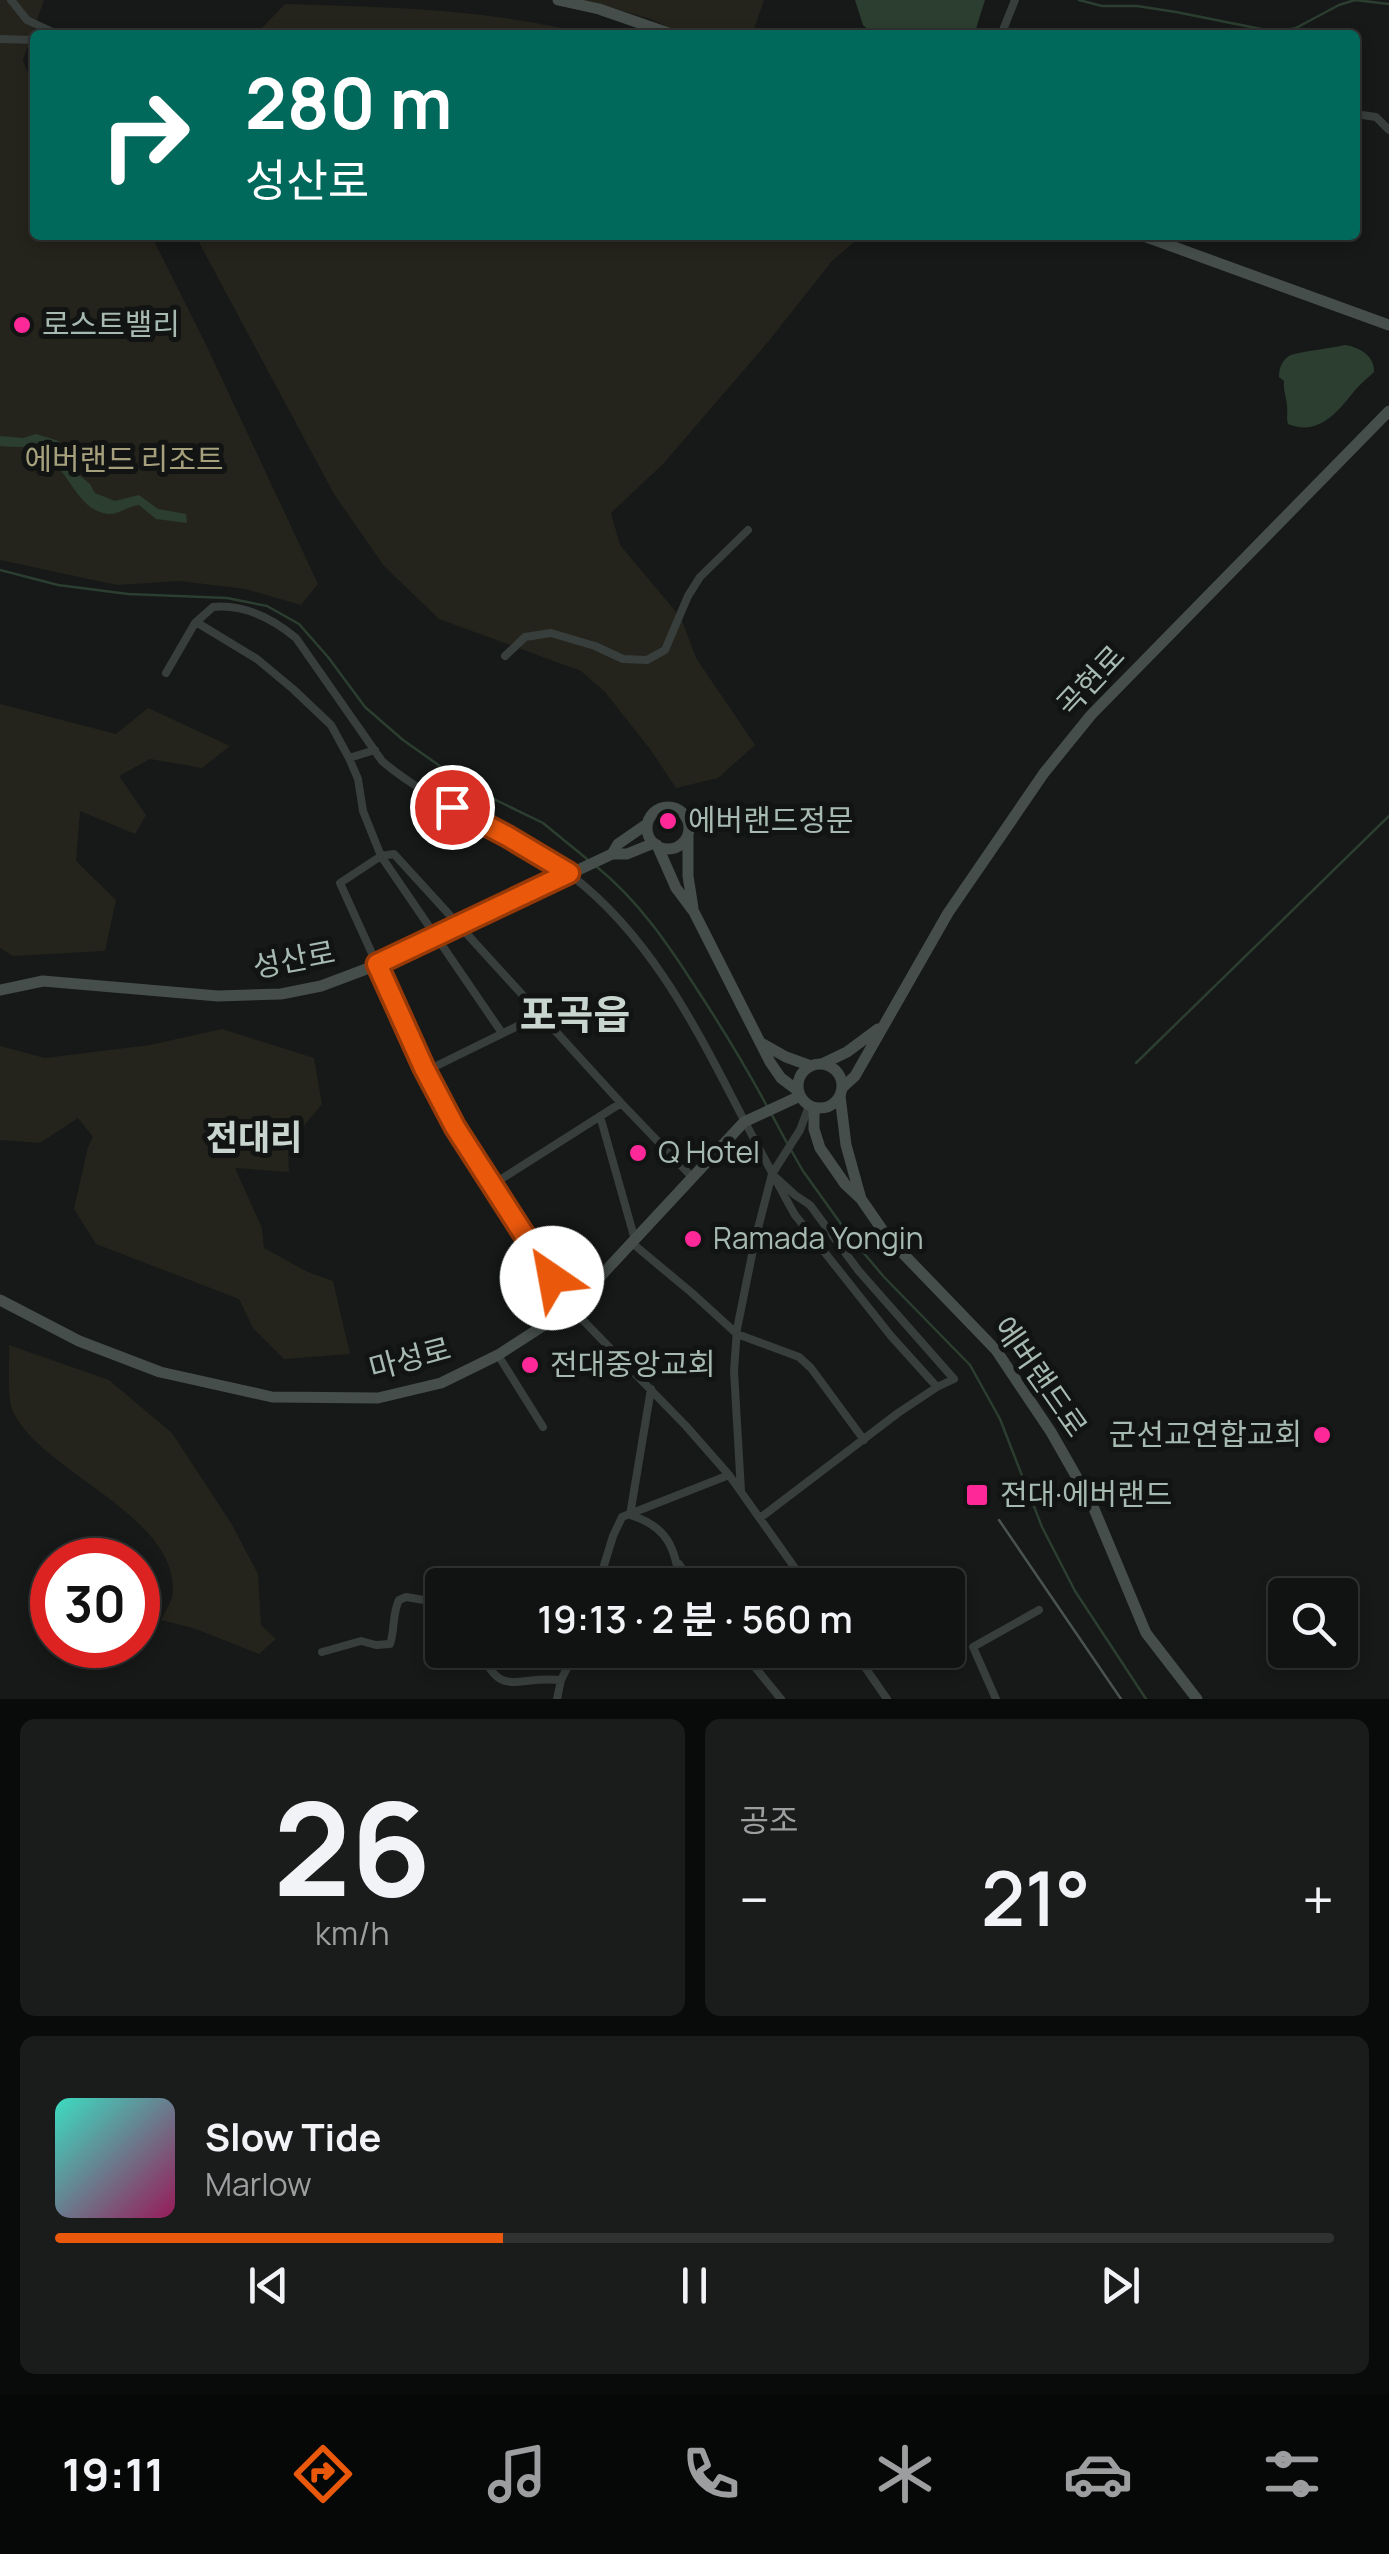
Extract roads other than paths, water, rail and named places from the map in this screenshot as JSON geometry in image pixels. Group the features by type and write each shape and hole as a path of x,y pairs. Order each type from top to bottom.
{"main road":[{"path":"558,0 659,30"},
{"path":"1155,240 1389,325"},
{"name":"곡현로","path":"841,1092 948,913 1044,773 1091,715 1389,411"},
{"path":"612,854 618,844 648,824 655,811 669,807 684,814 688,821 688,876 694,912"},
{"path":"648,824 648,834 656,844"},
{"path":"612,854 627,854 656,844 672,848 688,834"},
{"name":"에버랜드로","path":"656,844 770,1062 805,1100 820,1148 888,1238 974,1326 1008,1368 1092,1504 1146,1634 1197,1699"},
{"name":"성산로","path":"0,990 44,982 218,996 281,994 321,986 377,964 612,854"},
{"path":"805,1100 799,1078 847,1052 881,1026"},
{"path":"763,1044 786,1057 835,1070 842,1082 846,1145 861,1199"},
{"path":"748,1120 785,1102 805,1100 829,1107 841,1092"},
{"name":"마성로","path":"0,1300 79,1341 160,1372 272,1397 378,1398 441,1383 498,1356 571,1308 748,1120"}],"street":[{"path":"11,0 27,20 48,30"},
{"path":"1003,30 1015,0"},
{"path":"0,39 30,40"},
{"path":"1360,115 1376,117 1389,130"},
{"path":"505,656 525,638 551,633 623,659 647,660 665,650 700,577 748,530"},
{"path":"166,673 196,622 214,607 258,614 296,638 382,761 407,782 573,872 616,914 679,997 748,1120 795,1215 937,1388"},
{"path":"196,622 257,659 330,725 358,779 364,810 381,856 502,1033"},
{"path":"349,758 375,750"},
{"path":"692,1177 394,854 381,856 340,882 455,1127 571,1308 729,1475 794,1568"},
{"path":"426,1071 540,1014"},
{"path":"741,1492 734,1384 737,1334 772,1174 800,1130 805,1100"},
{"path":"492,1185 621,1103"},
{"path":"600,1116 633,1242 737,1334 800,1357 864,1440"},
{"path":"760,1518 898,1414 954,1379 858,1270 810,1205 772,1174"},
{"path":"498,1356 543,1427"},
{"path":"630,1516 651,1389"},
{"path":"630,1516 729,1475"},
{"path":"603,1568 622,1516 649,1521 664,1534 681,1568"},
{"path":"676,1560 677,1568"},
{"path":"322,1652 361,1641 390,1644 399,1600 425,1600"},
{"path":"996,1699 972,1647 1039,1610"},
{"path":"487,1668 501,1685 514,1686 540,1678 560,1680"},
{"path":"557,1699 566,1668"},
{"path":"756,1668 781,1699"},
{"path":"864,1668 882,1698"}],"waterway":[{"path":"1079,0 1102,6 1176,12 1266,30 1296,28 1355,0 1389,4"},
{"path":"0,570 58,585 128,594 227,598 267,606 299,624 365,707 403,740 471,788 543,823 587,859"},
{"path":"1136,1063 1389,816"},
{"path":"597,867 641,910 666,942 768,1108"},
{"path":"772,1115 787,1143"},
{"path":"791,1150 851,1238 970,1365 1000,1419 1042,1527 1075,1591 1146,1699"}],"tram line":[{"path":"999,1520 1121,1699"}],"place":[{"name":"로스트밸리","path":"22,325"},
{"name":"에버랜드정문","path":"668,821"},
{"name":"Q Hotel","path":"638,1153"},
{"name":"Ramada Yongin","path":"693,1239"},
{"name":"전대중앙교회","path":"530,1365"},
{"name":"군선교연합교회","path":"1322,1435"},
{"name":"전대·에버랜드","path":"977,1495"}],"district":[{"name":"포곡읍","path":"575,1015"},
{"name":"전대리","path":"254,1138"}],"park label":[{"name":"에버랜드 리조트","path":"124,460"}]}
